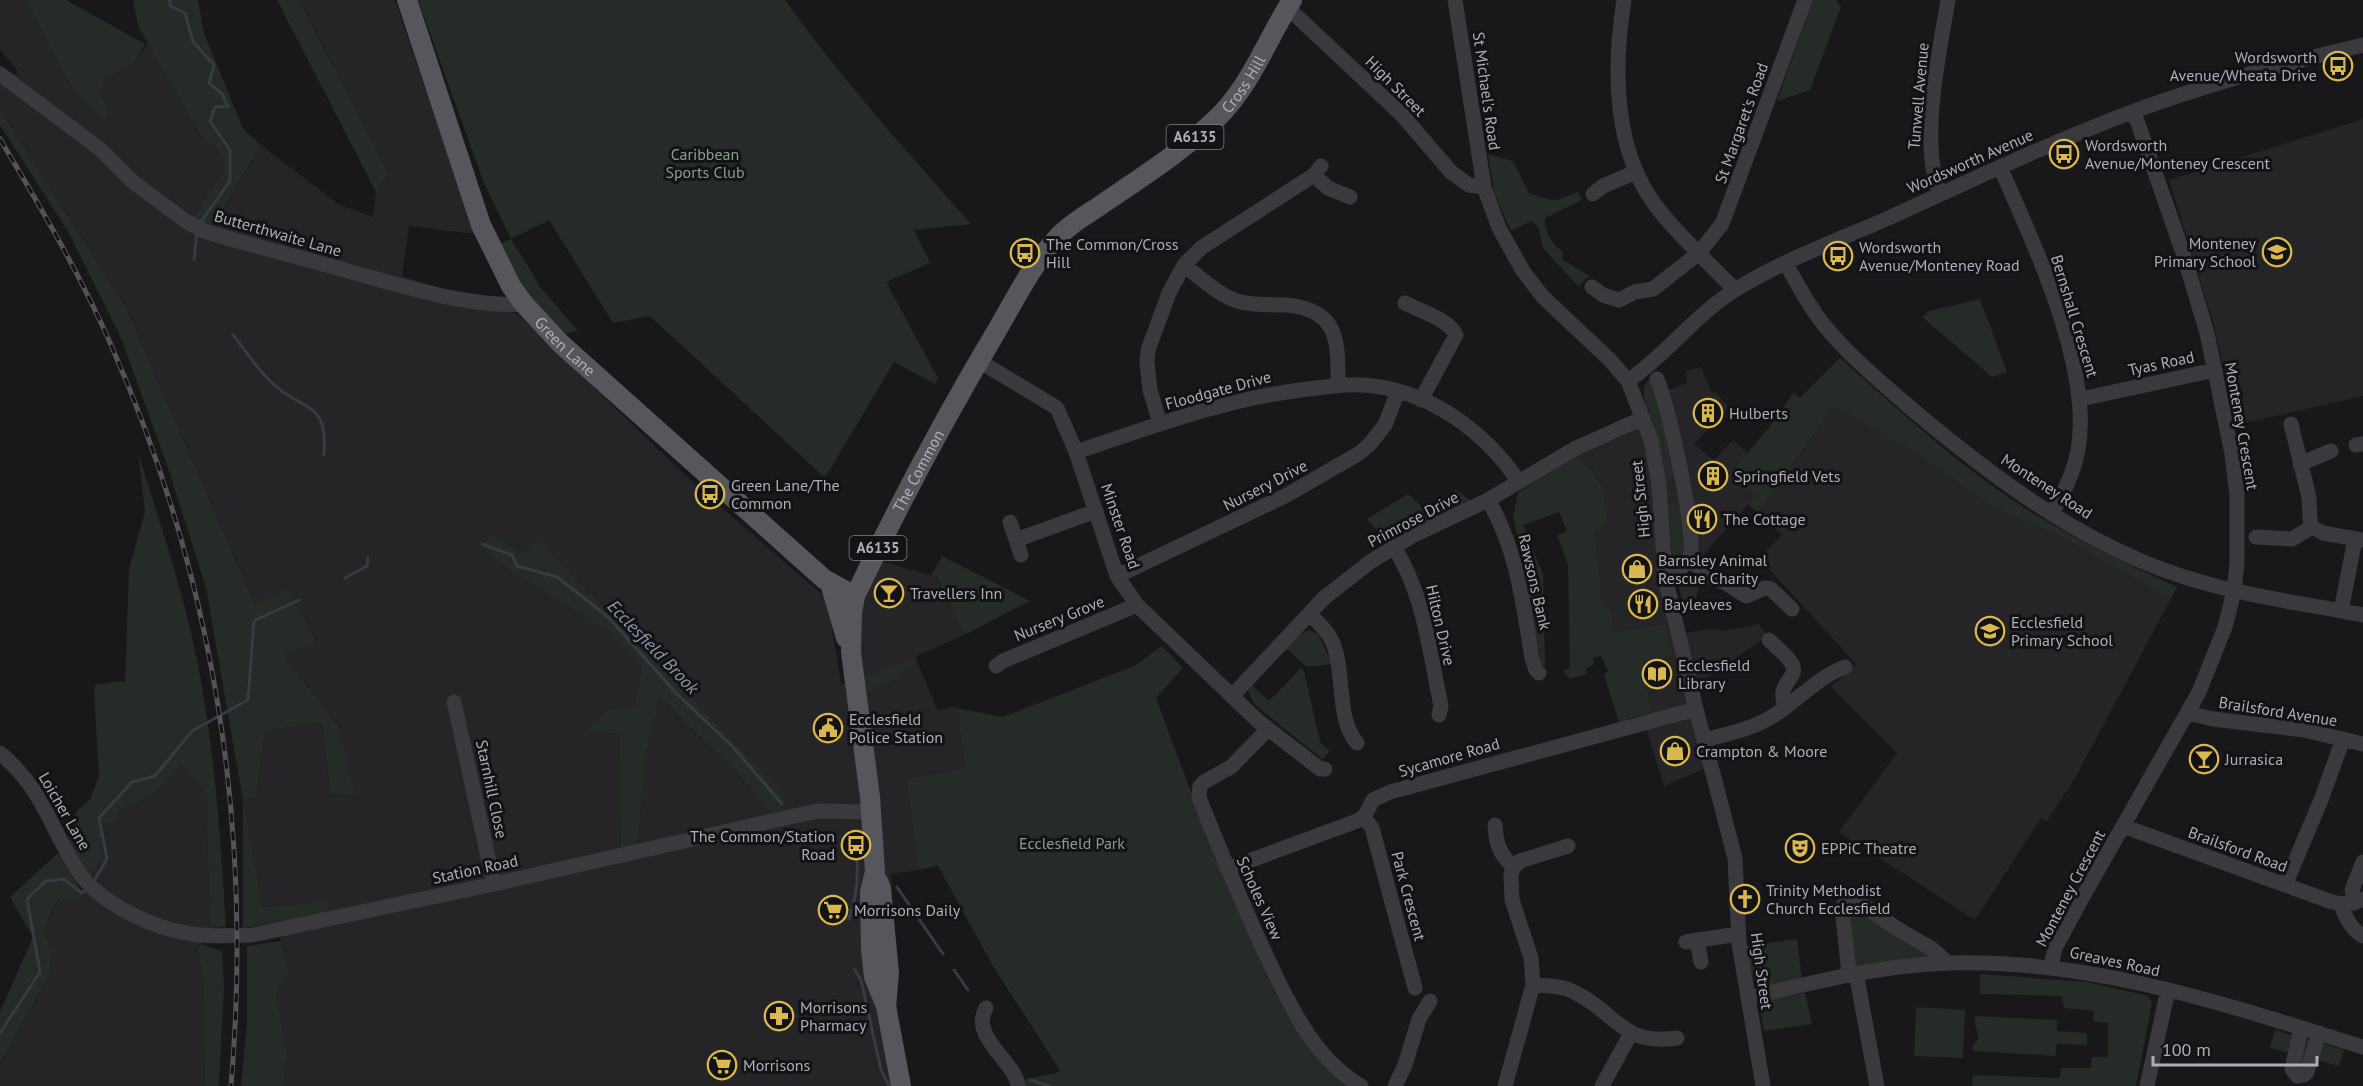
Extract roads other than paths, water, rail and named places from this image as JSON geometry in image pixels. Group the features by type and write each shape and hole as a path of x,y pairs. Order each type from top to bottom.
{"main road":[{"name":"Green Lane","path":"407,0 481,225 496,258 524,304 564,347 830,583 855,596"},
{"name":"Cross Hill","path":"1058,237 1214,121 1244,86 1289,4"},
{"name":"The Common","path":"901,1086 886,1006 889,973 886,934 881,890 874,872 871,812 851,652 855,596 918,470 979,361 1034,266 1058,237"},
{"path":"830,583 840,624 851,652"}],"street":[{"name":"St Michael's Road","path":"1455,0 1484,188"},
{"path":"1624,0 1619,53 1620,110 1623,132 1636,171 1659,210 1735,290"},
{"name":"St Margaret's Road","path":"1592,287 1613,299 1653,289 1699,253 1722,224 1805,0"},
{"name":"Tunwell Avenue","path":"1940,194 1934,179 1930,154 1935,90 1948,0"},
{"name":"High Street","path":"1289,4 1402,115 1451,172 1469,185 1484,188 1499,228 1523,271 1550,304 1610,360 1628,381 1654,453 1659,484 1665,577 1696,709 1735,858 1738,934 1763,1086"},
{"name":"Wordsworth Avenue","path":"1628,381 1658,358 1701,317 1735,290 1786,264 2000,167 2134,112 2221,83 2363,45"},
{"name":"Butterthwaite Lane","path":"0,74 100,149 133,182 187,222 204,231 385,281 470,301 524,304"},
{"name":"Monteney Crescent","path":"2051,966 2055,948 2199,692 2218,648 2234,591 2237,563 2237,495 2230,444 2207,333 2187,266 2134,112"},
{"name":"Bernshall Crescent","path":"2000,167 2047,278 2069,349 2080,399 2078,448 2074,468 2065,491 2052,513"},
{"path":"1160,424 1150,390 1147,362 1169,293 1184,265 1201,248 1317,171 1328,188 1350,197"},
{"path":"1593,194 1603,186 1636,171"},
{"name":"Monteney Road","path":"1786,264 1823,324 1861,365 1942,434 2052,513 2088,535 2139,560 2202,583 2363,615"},
{"path":"1184,265 1214,288 1242,303 1302,308 1323,316 1334,330 1338,386"},
{"path":"1405,303 1446,324 1453,329 1456,335 1421,400"},
{"name":"Minster Road","path":"979,361 1057,408 1076,452 1117,576 1137,605 1268,729 1320,769 1325,769"},
{"name":"Tyas Road","path":"2080,399 2215,370"},
{"path":"1657,379 1662,392 1692,535 1689,559 1665,577"},
{"name":"Floodgate Drive","path":"1076,452 1160,424 1257,396 1363,385 1398,391 1448,413 1481,436 1520,482"},
{"name":"Nursery Drive","path":"1117,576 1278,500 1358,454 1369,445 1385,425 1398,391"},
{"name":"Primrose Drive","path":"1232,696 1310,614 1344,582 1394,547 1437,523 1488,501 1576,448 1643,418"},
{"path":"2291,424 2308,497 2312,527 2323,533 2359,540 2341,611"},
{"path":"2300,464 2331,451"},
{"name":"Rawsons Bank","path":"1488,501 1502,524 1512,549 1532,658 1539,673"},
{"path":"1016,540 1096,511"},
{"path":"1011,522 1021,555"},
{"path":"2256,537 2292,539 2312,527"},
{"name":"Hilton Drive","path":"1394,547 1417,593 1441,706 1439,715"},
{"path":"1689,559 1708,576 1726,582 1746,596 1765,588 1771,589 1792,609"},
{"name":"Nursery Grove","path":"996,666 1003,661 1137,605"},
{"path":"1310,614 1331,638 1349,731 1357,743"},
{"path":"1769,640 1791,662 1793,668 1794,672 1782,691 1781,697 1786,707"},
{"path":"1704,740 1756,726 1786,707 1805,690 1845,667"},
{"name":"Starnhill Close","path":"454,702 494,884"},
{"name":"Sycamore Road","path":"1227,868 1357,821 1364,816 1373,800 1390,792 1696,709"},
{"name":"Brailsford Avenue","path":"2187,713 2213,719 2304,730 2363,744"},
{"name":"Scholes View","path":"1268,729 1231,767 1210,777 1200,786 1199,797 1227,868 1273,970 1303,1025 1337,1069 1361,1086"},
{"path":"2285,885 2321,800 2343,739"},
{"name":"Loicher Lane","path":"0,753 28,780 37,793 63,843 90,885"},
{"name":"Station Road","path":"90,885 125,910 164,927 190,934 252,935 494,884 799,814 871,812"},
{"name":"Park Crescent","path":"1364,816 1372,828 1415,988"},
{"path":"1495,825 1497,848 1503,858 1514,867"},
{"name":"Brailsford Road","path":"2123,826 2285,885 2353,902"},
{"path":"1505,1086 1533,985 1531,958 1512,900 1511,874 1520,861 1568,846"},
{"path":"2363,862 2352,890 2353,902 2349,923 2358,934 2363,936"},
{"path":"1877,1086 1853,974 1842,908 1848,900 1857,901 1932,949 1948,963"},
{"path":"1701,962 1691,941 1738,934"},
{"name":"Greaves Road","path":"1748,998 1853,974 1901,966 1948,963 2051,966 2120,978 2168,990 2363,1047"},
{"path":"1533,985 1572,990 1631,1033 1645,1039 1660,1041 1677,1038"},
{"path":"2147,1086 2168,990"},
{"path":"1395,1086 1405,1065 1419,1018 1430,1001"},
{"path":"986,1008 983,1013 983,1023 988,1038 1017,1077 1018,1086"},
{"path":"2301,1028 2292,1069 2296,1076 2301,1077 2307,1072 2319,1034"},
{"path":"1602,1086 1631,1033"}],"waterway":[{"path":"170,0 170,6 185,13 193,42 214,65 209,83 222,94 228,106 215,107 210,121 230,150 230,181 200,223"},
{"path":"194,260 197,232"},
{"path":"233,335 272,383 312,409 318,416 322,424 324,455"},
{"name":"Ecclesfield Brook","path":"482,544 512,555 517,566 557,577 608,617 678,695 732,746 782,804"},
{"path":"345,578 367,566 368,558"},
{"path":"94,881 107,859 99,818 132,782 155,776 192,731 248,700 254,621 299,600"},
{"name":"Ecclesfield Brook","path":"849,919 855,899 857,879 855,837"},
{"path":"0,1033 40,972 27,899 46,881 63,879 82,893 87,888"},
{"path":"897,887 943,954"},
{"name":"Ecclesfield Brook","path":"855,970 861,980 881,1070 889,1086"},
{"path":"954,970 968,990"},
{"path":"1031,1080 1049,1086"}],"railway":[{"path":"0,139 73,266 111,345 147,434 177,524 200,616 218,708 230,801 236,895 236,990 231,1086"}],"place":[{"name":"Wordsworth Avenue/Wheata Drive","path":"2338,66"},
{"name":"Wordsworth Avenue/Monteney Crescent","path":"2064,154"},
{"name":"Monteney Primary School","path":"2277,252"},
{"name":"The Common/Cross Hill","path":"1025,253"},
{"name":"Wordsworth Avenue/Monteney Road","path":"1838,256"},
{"name":"Hulberts","path":"1708,413"},
{"name":"Springfield Vets","path":"1713,476"},
{"name":"Green Lane/The Common","path":"710,494"},
{"name":"The Cottage","path":"1702,519"},
{"name":"Barnsley Animal Rescue Charity","path":"1637,569"},
{"name":"Travellers Inn","path":"889,593"},
{"name":"Bayleaves","path":"1643,604"},
{"name":"Ecclesfield Primary School","path":"1990,631"},
{"name":"Ecclesfield Library","path":"1657,674"},
{"name":"Ecclesfield Police Station","path":"828,728"},
{"name":"Crampton & Moore","path":"1675,751"},
{"name":"Jurrasica","path":"2204,759"},
{"name":"The Common/Station Road","path":"856,845"},
{"name":"EPPiC Theatre","path":"1800,848"},
{"name":"Trinity Methodist Church Ecclesfield","path":"1745,899"},
{"name":"Morrisons Daily","path":"833,910"},
{"name":"Morrisons Pharmacy","path":"779,1016"},
{"name":"Morrisons","path":"722,1065"}],"park label":[{"name":"Caribbean Sports Club","path":"705,163"},
{"name":"Ecclesfield Park","path":"1072,843"}]}
